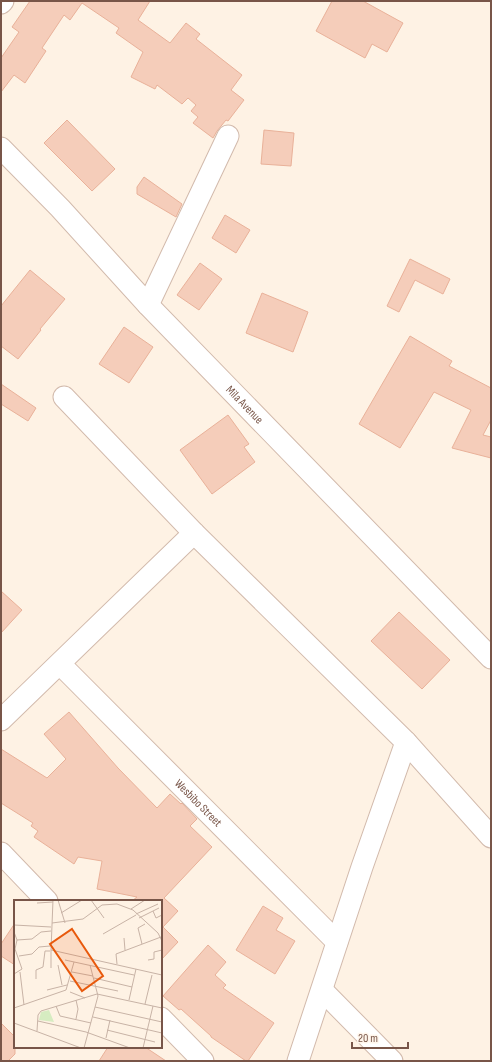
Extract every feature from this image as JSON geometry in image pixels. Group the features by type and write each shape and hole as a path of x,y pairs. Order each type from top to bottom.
{"street":[{"path":"148,305 228,136"},
{"name":"Mila Avenue","path":"1,148 60,208 148,305 491,658"},
{"path":"64,397 194,533 406,742 491,838"},
{"path":"1,720 194,533"},
{"name":"Wesbibo Street","path":"60,664 337,942"},
{"path":"298,1061 337,942 406,742"},
{"path":"1,853 46,900"},
{"path":"322,990 392,1061"},
{"path":"162,1019 203,1061"}],"building":[{"path":"30,1 150,1 138,20 170,43 186,23 200,34 196,39 242,75 231,90 244,100 228,121 226,120 217,131 213,138 193,123 198,117 191,111 196,105 188,98 182,104 157,85 155,89 131,77 143,52 116,33 119,28 82,3 70,20 64,15 42,48 46,51 25,83 14,75 1,92 1,58 19,32 12,27"},
{"path":"332,1 363,1 403,23 387,52 372,44 365,58 316,31"},
{"path":"67,120 115,169 92,191 44,143"},
{"path":"264,130 294,133 291,166 261,164"},
{"path":"144,177 182,204 176,217 137,194 137,187"},
{"path":"225,215 250,230 236,253 212,238"},
{"path":"410,259 450,279 443,294 415,280 399,312 387,306"},
{"path":"200,263 222,279 199,310 177,295"},
{"path":"30,270 65,299 18,359 1,346 1,306"},
{"path":"262,293 308,312 293,352 246,333"},
{"path":"124,327 153,347 129,383 99,364"},
{"path":"410,336 452,361 449,366 491,388 491,420 483,435 491,437 491,458 452,448 471,410 434,392 400,448 359,424"},
{"path":"1,384 36,408 28,421 1,404"},
{"path":"228,415 249,444 244,447 255,462 212,494 180,450"},
{"path":"1,591 22,610 1,633"},
{"path":"399,612 450,660 422,689 371,641"},
{"path":"69,712 118,768 157,808 170,794 181,804 182,803 197,819 190,826 212,847 164,898 178,911 163,927 178,942 162,959 162,900 133,900 137,897 97,889 102,861 78,857 74,864 34,837 38,831 31,826 33,823 1,803 1,749 47,778 66,759 44,734"},
{"path":"263,906 283,918 276,930 295,941 275,974 236,950"},
{"path":"14,924 14,964 1,956 1,944"},
{"path":"208,945 226,962 215,975 226,985 223,988 274,1023 248,1061 211,1037 181,1009 179,1010 163,996"},
{"path":"1,1023 14,1036 15,1054 8,1061 1,1061"},
{"path":"107,1048 146,1048 166,1061 99,1061"}]}
